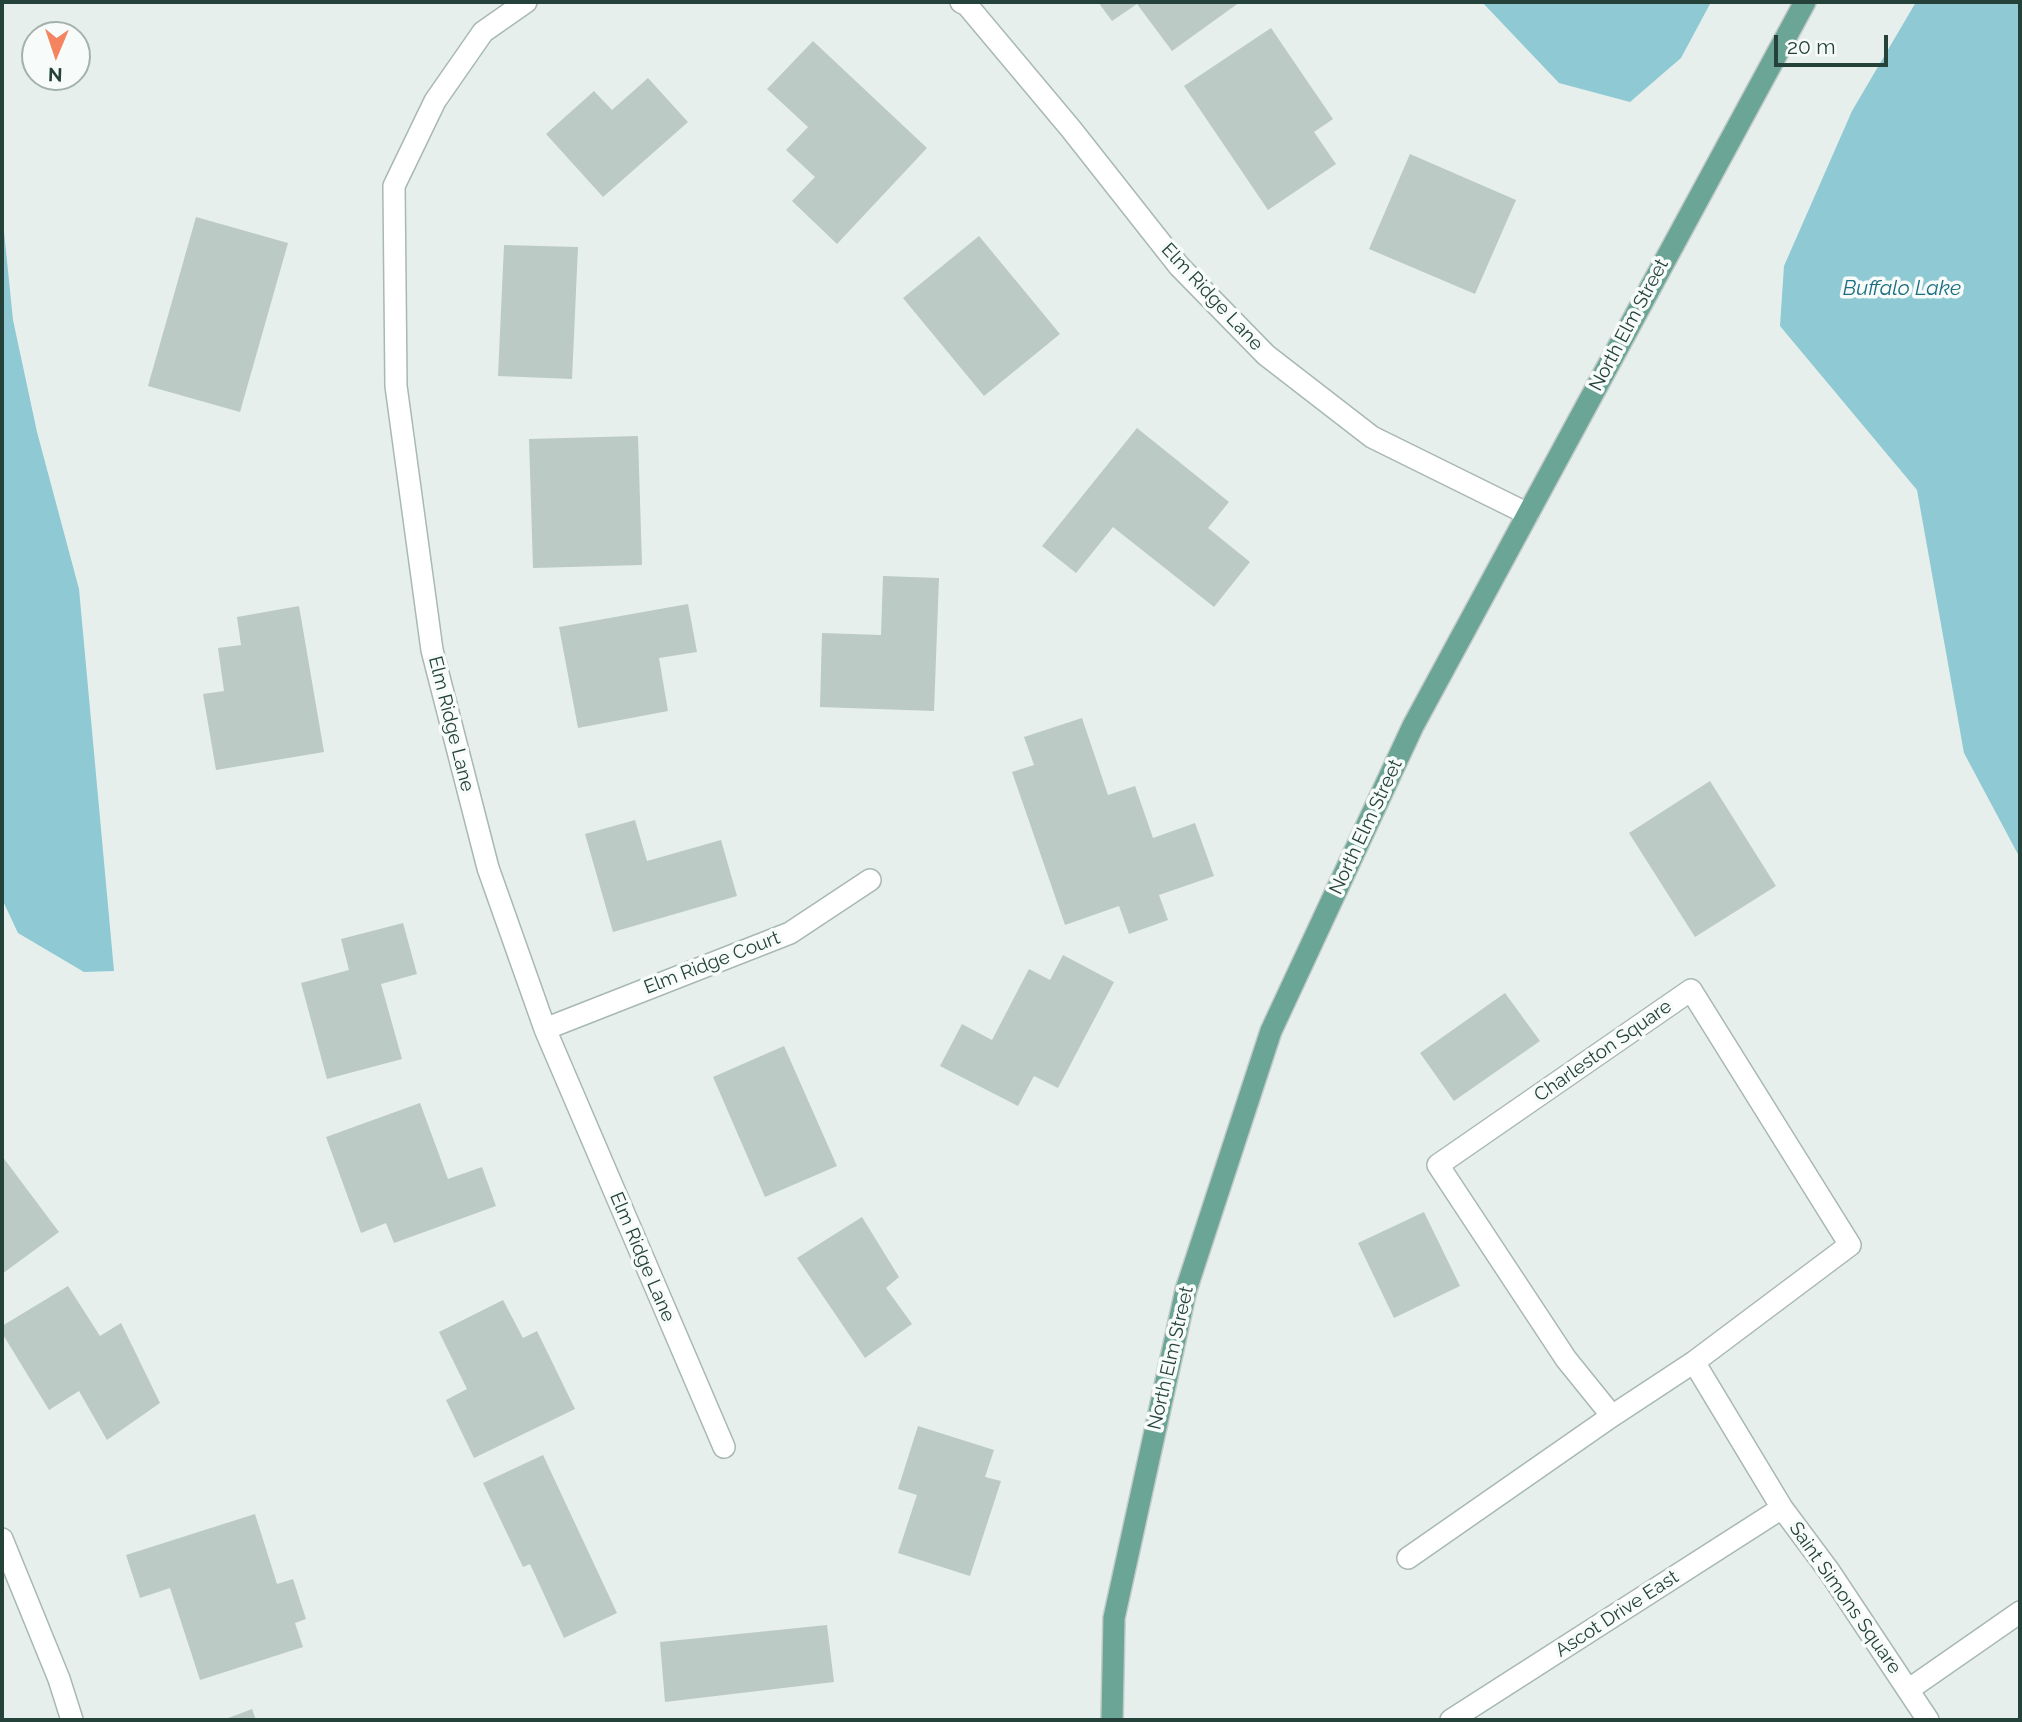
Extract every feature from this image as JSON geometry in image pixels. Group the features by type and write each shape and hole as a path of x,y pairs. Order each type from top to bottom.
{"main road":[{"name":"North Elm Street","path":"1112,1720 1114,1618 1186,1290 1271,1031 1413,726 1805,2"}],"street":[{"name":"Elm Ridge Lane","path":"526,2 482,32 435,101 394,186 396,386 432,650 488,868 545,1029 724,1447"},
{"name":"Elm Ridge Lane","path":"961,2 1071,129 1179,266 1266,355 1373,437 1528,514"},
{"name":"Elm Ridge Court","path":"545,1029 790,933 870,880"},
{"name":"Charleston Square","path":"1691,990 1850,1245 1694,1362 1612,1416 1566,1359 1438,1165 1691,990"},
{"path":"1694,1362 1782,1508"},
{"path":"1408,1558 1612,1416"},
{"name":"Saint Simons Square","path":"1782,1508 1829,1571 1928,1720"},
{"name":"Ascot Drive East","path":"1451,1720 1782,1508"},
{"path":"2,1539 59,1679 72,1720"},
{"name":"Saint Simons Square","path":"1908,1689 2020,1612"}],"water":[{"path":"1482,2 1711,2 1681,58 1630,102 1559,83"},
{"name":"Buffalo Lake","path":"1916,2 2020,2 2020,858 1964,753 1917,490 1780,326 1784,266 1852,111"},
{"path":"2,212 13,320 37,432 79,589 114,971 84,972 18,933 2,899"}],"building":[{"path":"1098,2 1240,2 1172,51 1137,4 1112,21"},
{"path":"1271,28 1333,119 1314,132 1336,164 1268,210 1184,86"},
{"path":"813,41 927,148 837,244 792,201 815,177 786,150 808,127 767,89"},
{"path":"648,78 688,122 603,197 546,134 594,91 612,110"},
{"path":"1410,154 1516,200 1475,294 1369,249"},
{"path":"196,217 288,243 240,412 148,386"},
{"path":"979,236 1060,334 984,396 903,298"},
{"path":"504,245 578,247 572,379 498,376"},
{"path":"1137,428 1229,502 1208,528 1250,562 1214,607 1113,527 1076,573 1042,546"},
{"path":"638,436 642,565 533,568 529,439"},
{"path":"883,576 939,578 934,711 820,707 822,633 881,635"},
{"path":"688,604 697,652 659,658 668,711 578,728 559,627"},
{"path":"299,606 324,752 216,770 203,694 224,691 218,648 241,645 237,617"},
{"path":"1082,718 1108,795 1135,786 1153,838 1195,823 1214,876 1159,895 1168,920 1129,934 1119,906 1065,925 1012,772 1034,765 1024,737"},
{"path":"1710,781 1776,886 1695,937 1629,833"},
{"path":"635,820 647,861 721,840 737,896 613,932 585,834"},
{"path":"403,923 417,974 381,984 402,1059 327,1079 301,983 349,970 341,939"},
{"path":"1063,955 1114,982 1058,1088 1034,1076 1018,1106 940,1066 962,1024 992,1040 1029,969 1050,980"},
{"path":"1505,993 1540,1041 1454,1101 1420,1053"},
{"path":"784,1046 837,1166 765,1197 713,1077"},
{"path":"420,1103 448,1179 482,1167 496,1206 394,1243 386,1223 361,1233 326,1137"},
{"path":"2,1156 59,1232 2,1274"},
{"path":"1424,1212 1460,1286 1394,1318 1358,1243"},
{"path":"862,1217 899,1277 886,1288 912,1324 865,1358 797,1258"},
{"path":"68,1286 100,1336 121,1323 160,1403 107,1440 79,1391 49,1410 2,1333 2,1326"},
{"path":"503,1300 523,1338 537,1331 575,1409 474,1458 446,1400 467,1389 439,1332"},
{"path":"918,1426 994,1450 985,1477 1001,1481 970,1576 898,1553 917,1495 898,1489"},
{"path":"543,1455 617,1613 564,1638 530,1564 523,1567 483,1483"},
{"path":"255,1514 277,1584 293,1579 306,1619 295,1623 303,1647 200,1680 170,1588 140,1598 126,1555"},
{"path":"827,1625 834,1682 665,1702 660,1642"},
{"path":"252,1709 256,1720 223,1720"}]}
